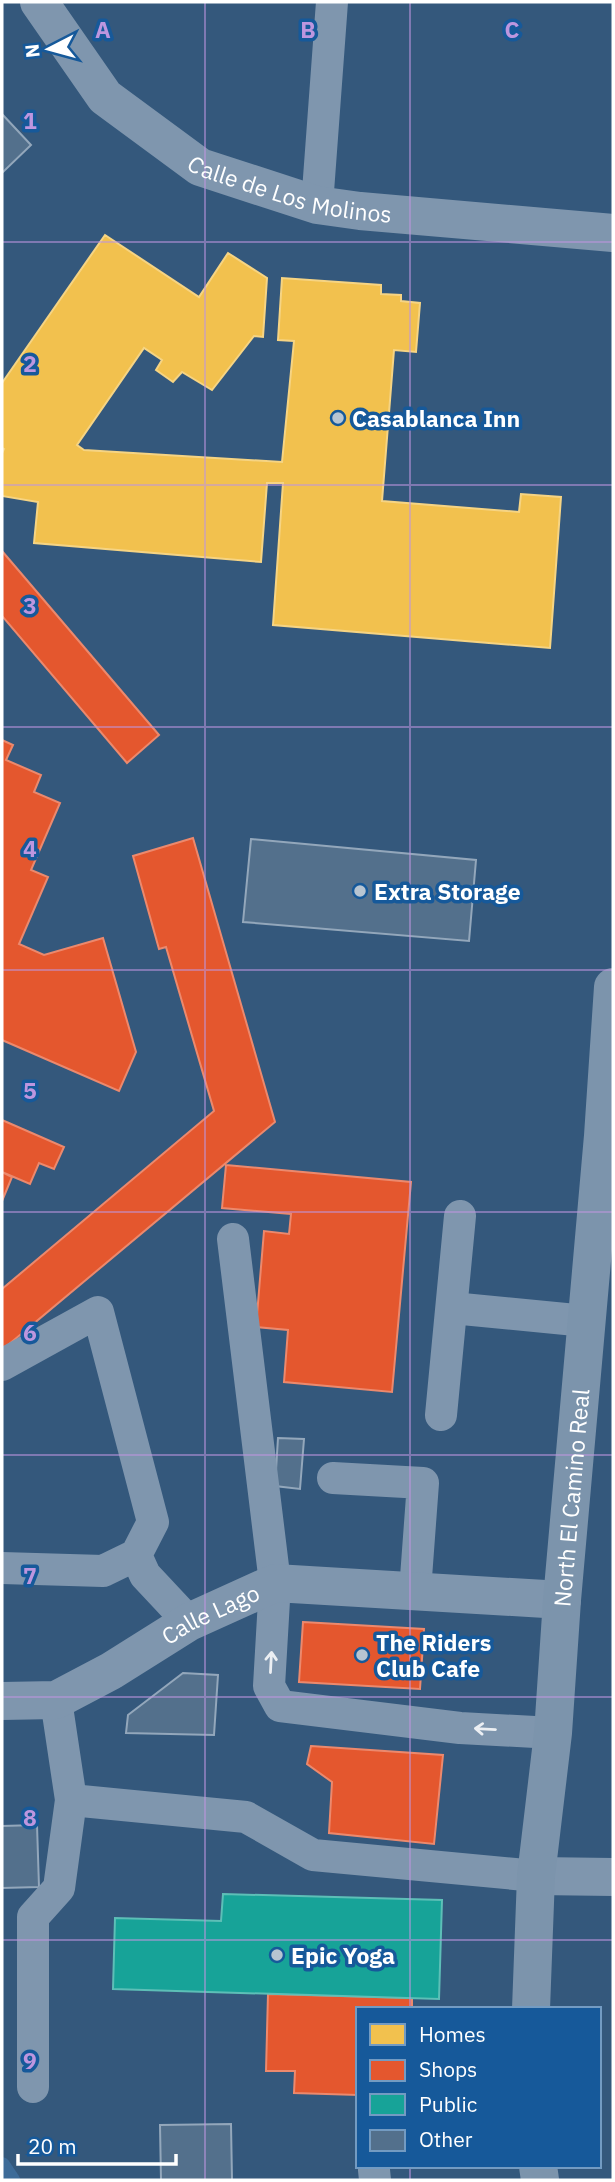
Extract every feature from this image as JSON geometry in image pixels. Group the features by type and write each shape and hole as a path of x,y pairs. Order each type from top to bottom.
{"main road":[{"name":"North El Camino Real","path":"531,2007 536,1876 553,1733 613,987"}],"street":[{"name":"Calle de Los Molinos","path":"39,2 105,97 200,167 317,205 613,233"},
{"name":"Calle Lago","path":"2,1701 56,1700 111,1671 189,1622 275,1583 562,1600"},
{"path":"536,1876 613,1877"}],"lane":[{"path":"317,205 332,2"},
{"path":"441,1415 460,1216"},
{"path":"233,1240 275,1583 269,1686 280,1706 460,1728 553,1733"},
{"path":"452,1308 586,1321"},
{"path":"2,1365 99,1312 153,1522 136,1555 103,1571 2,1568"},
{"path":"333,1478 423,1483 415,1591"},
{"path":"136,1555 145,1575 189,1622"},
{"path":"33,2087 33,1917 59,1888 71,1800 56,1700"},
{"path":"71,1800 246,1817 313,1855 536,1876"}],"building: Homes":[{"name":"Casablanca Inn","path":"105,235 199,297 228,253 267,278 263,337 254,336 212,390 182,372 173,382 156,370 162,360 144,348 77,445 84,450 282,462 294,341 278,340 282,278 381,285 381,294 401,295 401,301 420,303 416,352 394,350 382,501 519,512 521,494 561,497 550,648 273,625 283,483 267,483 261,562 34,543 38,502 2,496 2,383"}],"building: Shops":[{"path":"2,551 159,735 127,763 2,616"},
{"path":"2,740 13,745 6,760 41,775 34,792 60,803 31,870 48,877 19,944 44,955 103,938 136,1052 119,1091 2,1040"},
{"path":"193,838 275,1122 2,1350 2,1289 214,1111 166,947 159,949 133,856"},
{"path":"2,1120 64,1147 54,1169 39,1163 30,1184 2,1172"},
{"path":"226,1165 411,1182 392,1392 284,1382 288,1330 256,1327 264,1231 289,1234 291,1214 222,1208"},
{"path":"2,1172 12,1177 2,1201"},
{"name":"The Riders Club Cafe","path":"303,1622 424,1629 420,1689 299,1682"},
{"path":"311,1746 443,1755 434,1844 329,1833 332,1782 307,1764"},
{"path":"268,1994 412,1998 412,2007 356,2007 356,2095 294,2093 295,2071 266,2071"}],"building: Public":[{"name":"Epic Yoga","path":"223,1894 442,1900 439,1999 113,1989 115,1918 221,1921"}],"building: Other":[{"path":"2,114 31,145 2,173"},
{"name":"Extra Storage","path":"251,839 476,860 469,941 243,922"},
{"path":"278,1438 304,1439 300,1489 275,1486"},
{"path":"183,1673 218,1675 214,1735 126,1733 128,1715"},
{"path":"37,1825 39,1887 2,1888 2,1826"},
{"path":"231,2124 232,2180 161,2180 160,2125"}],"waterway":[{"path":"2,2165 12,2180"}],"place":[{"name":"Casablanca Inn","path":"338,418"},
{"name":"Extra Storage","path":"360,891"},
{"name":"The Riders Club Cafe","path":"362,1655"},
{"name":"Epic Yoga","path":"277,1955"}]}
